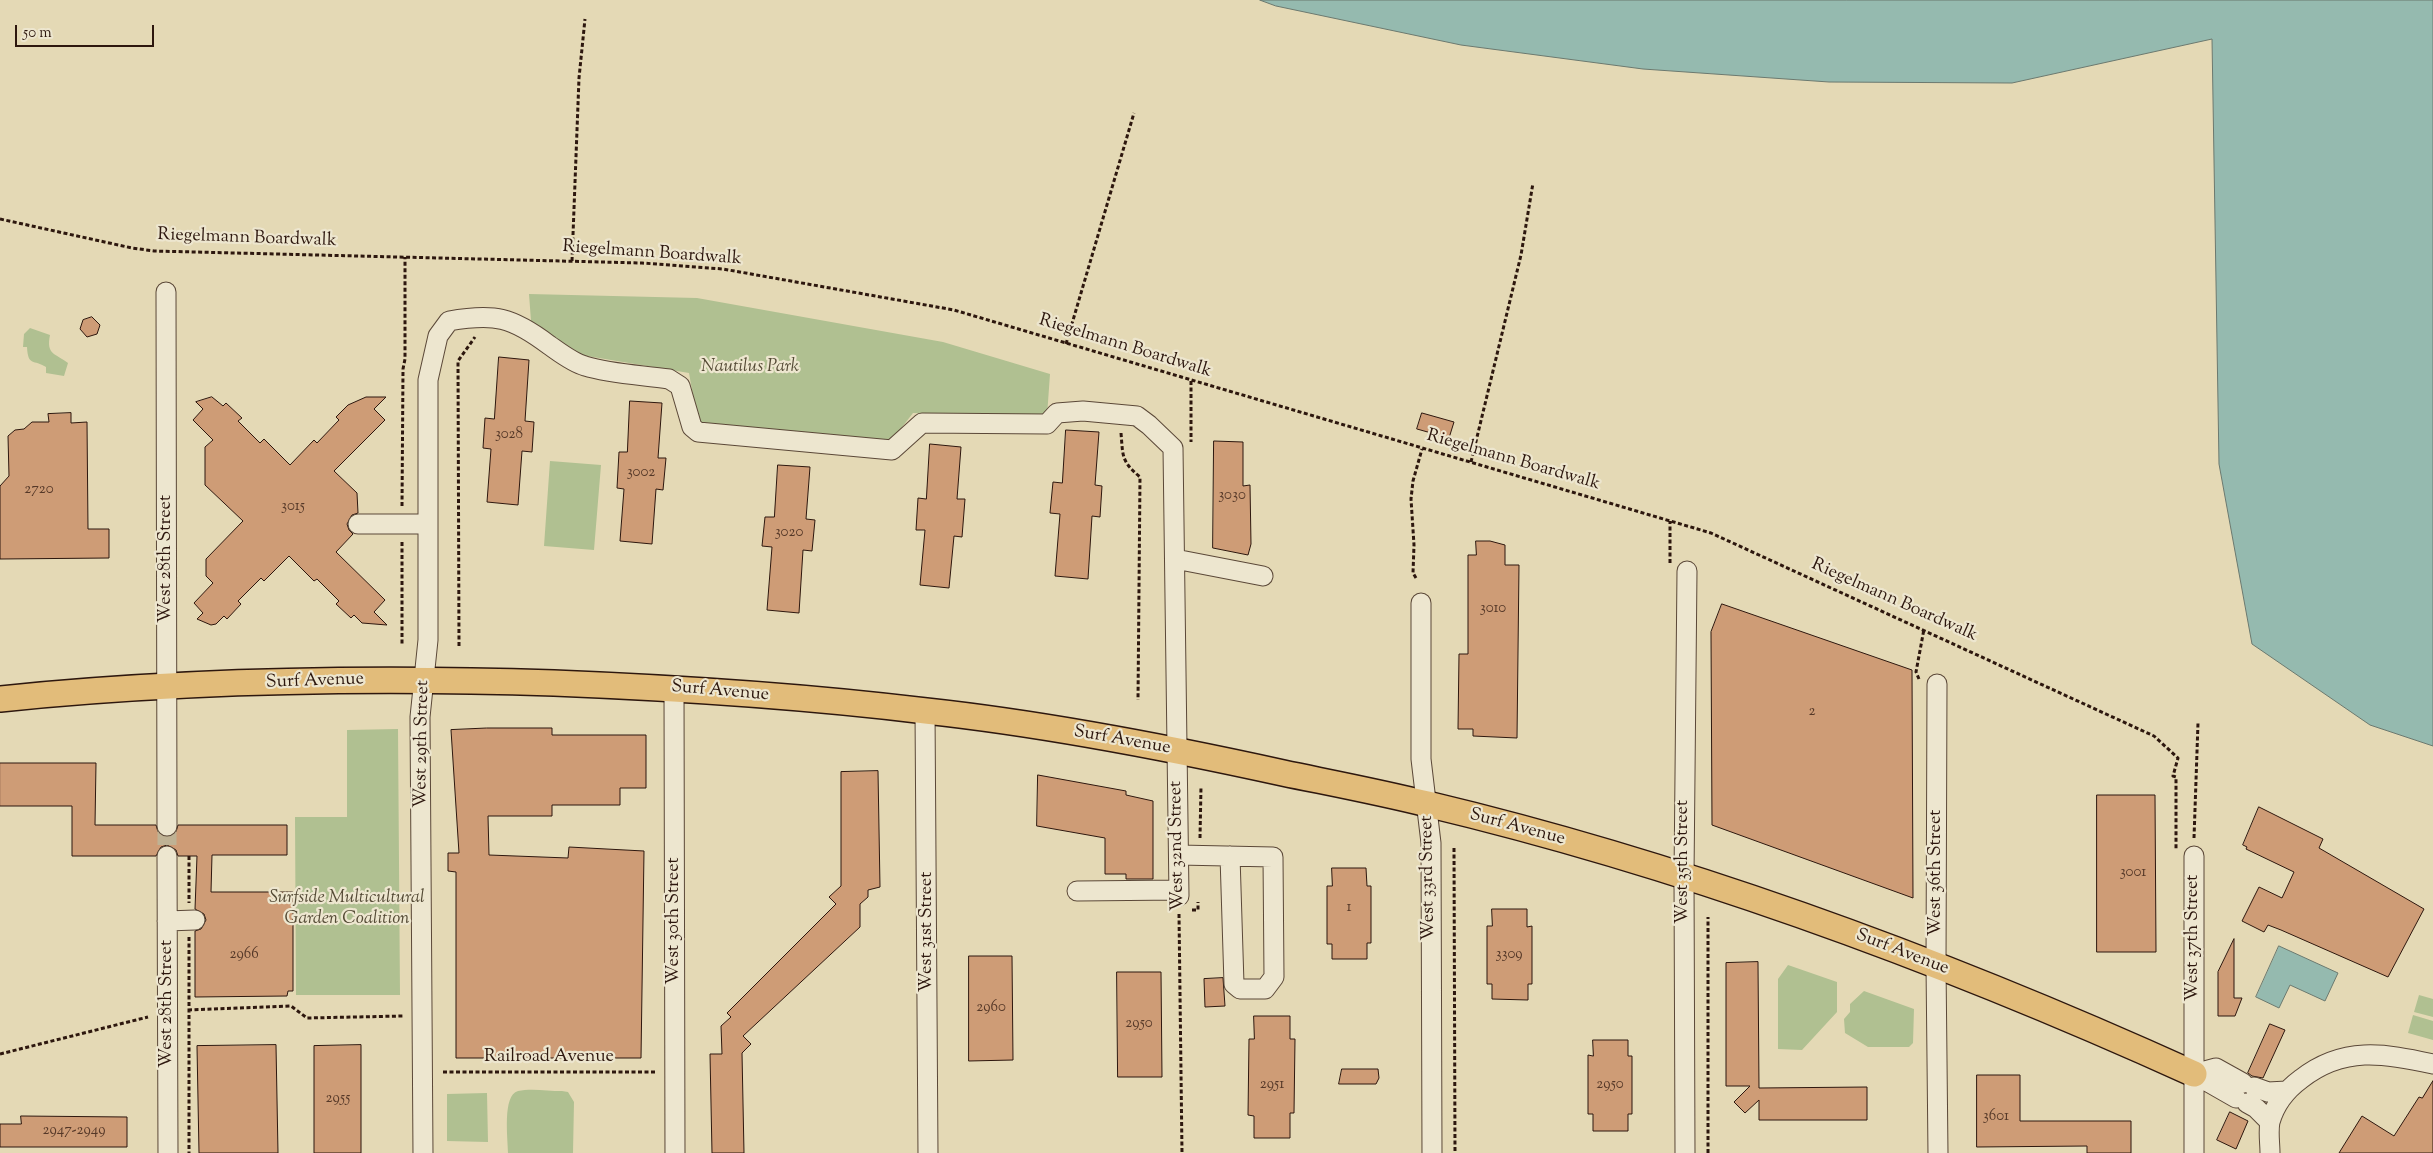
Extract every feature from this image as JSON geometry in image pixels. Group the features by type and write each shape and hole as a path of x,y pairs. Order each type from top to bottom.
{"main road":[{"name":"Surf Avenue","path":"0,699 167,686 424,680 674,688 925,710 1175,750 1427,804 1551,836 1684,876 1810,918 1936,965 2155,1055 2194,1074"}],"street":[{"name":"West 28th Street","path":"166,292 167,826"},
{"name":"West 32nd Street","path":"438,336 449,321 473,317 503,318 526,327 558,351 584,366 669,379 680,386 692,427 698,432 892,450 922,424 1047,424 1057,413 1083,411 1137,416 1149,425 1173,448 1175,750 1179,790 1179,893"},
{"name":"West 29th Street","path":"423,1153 420,717 428,640 428,380 438,336"},
{"path":"358,524 428,524"},
{"path":"1175,559 1263,576"},
{"name":"West 35th Street","path":"1685,1153 1684,876 1687,571"},
{"name":"West 33rd Street","path":"1421,603 1421,759 1431,843 1432,1153"},
{"name":"West 36th Street","path":"1937,684 1936,965 1938,1153"},
{"name":"West 30th Street","path":"674,688 675,1153"},
{"name":"West 31st Street","path":"925,710 928,1153"},
{"name":"West 37th Street","path":"2185,855 2194,1074 2194,1153"},
{"name":"West 28th Street","path":"167,856 168,1153"},
{"path":"1179,856 1230,856 1273,857 1274,977 1265,989 1240,989 1234,984 1230,856"},
{"path":"1077,891 1179,893"},
{"path":"167,921 192,920"},
{"path":"2270,1153 2270,1122 2276,1105 2291,1087 2315,1068 2346,1056 2392,1055 2433,1064"},
{"name":"Surf Avenue","path":"2194,1074 2245,1093 2268,1092 2291,1087"},
{"name":"Surf Avenue","path":"2245,1093 2270,1122"}],"path":[{"path":"572,261 579,78 585,19"},
{"path":"1066,344 1134,113"},
{"path":"1471,462 1521,255 1533,183"},
{"name":"Riegelmann Boardwalk","path":"0,219 154,251 642,263 723,269 954,310 1711,533 2154,736 2178,758 2173,776 2176,777 2185,855"},
{"path":"402,646 403,369 405,359 404,257"},
{"path":"459,646 458,361 476,335"},
{"path":"1191,381 1191,416"},
{"path":"1120,426 1123,455 1127,466 1140,477 1138,700"},
{"path":"1416,578 1413,573 1414,545 1411,499 1413,482 1422,449"},
{"path":"1670,521 1670,557"},
{"path":"1916,672 1924,629"},
{"name":"West 37th Street","path":"2185,855 2198,723"},
{"path":"1454,848 1455,1153"},
{"path":"188,856 192,920 189,1010 189,1153"},
{"name":"West 32nd Street","path":"1179,893 1182,1153"},
{"path":"1708,917 1708,1153"},
{"path":"168,1011 291,1006 307,1018 403,1016"},
{"path":"0,1054 148,1017"},
{"name":"Railroad Avenue","path":"443,1072 656,1072"}],"green space":[{"name":"Nautilus Park","path":"529,294 697,298 943,342 1050,374 1047,416 913,413 892,440 698,424 689,373 575,354 531,321"},
{"path":"30,328 50,335 49,346 51,350 68,363 64,376 46,373 46,367 30,360 27,347 23,347 24,334"},
{"path":"550,461 601,465 594,550 544,546"},
{"name":"Surfside Multicultural Garden Coalition","path":"398,729 400,995 296,995 295,817 347,817 347,730"},
{"path":"1788,965 1837,982 1837,1012 1802,1050 1778,1049 1778,979"},
{"path":"1864,991 1914,1009 1913,1043 1909,1047 1868,1047 1845,1033 1844,1019 1850,1012 1850,1004"},
{"path":"2419,995 2433,999 2433,1017 2414,1012"},
{"path":"2413,1015 2433,1021 2433,1040 2408,1033"},
{"path":"528,1090 568,1092 574,1102 573,1153 508,1153 507,1118 513,1094 518,1091"},
{"path":"487,1093 488,1142 447,1141 447,1094"}],"water":[{"path":"1260,0 2433,0 2433,746 2370,725 2252,644 2219,464 2212,39 2012,83 1829,82 1643,69 1461,45 1276,6"},
{"path":"2279,946 2338,973 2325,1001 2290,985 2279,1008 2256,997"}],"building":[{"path":"92,317 100,325 97,334 87,337 80,329 83,320"},
{"path":"499,357 529,360 525,421 534,422 532,452 522,451 518,505 487,502 491,449 483,448 485,418 494,419"},
{"path":"212,397 223,406 226,403 242,418 238,421 260,443 264,439 290,465 314,440 317,443 339,420 336,417 348,405 366,397 386,397 374,409 385,420 334,471 357,493 358,513 352,515 347,524 353,534 336,552 385,600 374,612 387,625 362,623 354,615 351,618 336,604 339,601 317,579 314,581 289,556 264,581 261,578 238,601 241,604 227,619 224,616 216,624 211,625 197,619 203,613 194,603 213,583 206,576 206,559 243,521 205,485 205,447 213,440 193,420 203,409 196,402"},
{"path":"630,401 662,403 658,458 666,458 663,490 656,489 652,544 620,541 624,489 617,488 619,452 627,452"},
{"path":"71,413 71,423 87,422 88,529 109,529 109,558 0,559 0,486 9,476 8,436 15,430 24,429 32,422 49,422 48,414"},
{"path":"1422,413 1454,422 1449,438 1417,429"},
{"path":"1066,430 1099,432 1095,485 1102,486 1100,517 1092,516 1088,579 1055,576 1060,514 1050,513 1053,482 1062,483"},
{"path":"1214,441 1243,442 1243,486 1250,485 1251,544 1248,555 1213,548"},
{"path":"930,444 961,447 957,499 965,499 962,537 954,536 949,588 920,585 925,530 916,530 918,498 926,499"},
{"path":"778,465 810,467 806,519 815,520 812,551 803,550 799,613 767,610 772,547 762,546 765,517 774,517"},
{"path":"1476,541 1490,541 1505,545 1505,565 1519,565 1517,738 1473,736 1473,729 1458,729 1459,654 1468,654 1468,555 1476,555"},
{"path":"1722,604 1912,670 1913,898 1712,825 1711,632"},
{"path":"552,728 552,735 646,735 646,788 620,788 620,805 552,805 552,816 488,816 489,855 568,858 569,847 644,851 641,1058 456,1058 456,872 448,871 448,853 459,853 451,730"},
{"path":"0,763 96,763 95,825 156,825 158,832 167,837 176,832 178,825 287,825 287,855 212,855 211,892 293,892 293,991 288,991 287,996 195,997 195,931 201,929 206,920 204,914 195,909 197,856 178,856 176,850 167,845 161,847 156,856 72,856 72,806 0,806"},
{"path":"878,771 880,887 868,890 868,897 860,904 860,927 743,1036 751,1044 742,1053 744,1153 712,1153 710,1054 722,1054 721,1026 731,1017 727,1013 836,904 829,897 841,886 841,772"},
{"path":"1038,775 1126,791 1126,795 1153,801 1153,879 1126,879 1126,874 1105,874 1105,838 1037,826"},
{"path":"2097,795 2155,795 2156,952 2097,952"},
{"path":"2259,807 2323,839 2319,848 2424,909 2388,977 2268,925 2264,932 2242,921 2259,887 2282,898 2294,872 2246,849 2247,847 2243,845"},
{"path":"1332,868 1366,868 1367,886 1371,886 1371,943 1367,943 1367,959 1332,959 1332,944 1327,944 1327,886 1332,886"},
{"path":"1492,909 1527,909 1527,927 1532,926 1532,984 1528,984 1528,1000 1492,999 1492,984 1487,984 1487,926 1492,926"},
{"path":"2234,939 2234,998 2242,998 2235,1016 2218,1016 2218,972"},
{"path":"969,956 1012,956 1013,1060 969,1061"},
{"path":"1758,962 1759,1088 1867,1087 1867,1120 1759,1120 1759,1100 1745,1113 1734,1102 1750,1086 1726,1086 1726,963"},
{"path":"1117,972 1161,972 1162,1077 1118,1077"},
{"path":"1223,978 1225,1006 1205,1007 1204,979"},
{"path":"1254,1016 1290,1016 1290,1039 1295,1039 1294,1113 1290,1113 1290,1138 1254,1138 1254,1116 1248,1115 1249,1039 1254,1039"},
{"path":"2270,1024 2285,1030 2263,1078 2252,1076 2248,1073"},
{"path":"1593,1040 1628,1040 1628,1056 1632,1056 1632,1114 1628,1114 1628,1131 1593,1131 1593,1114 1588,1114 1588,1055 1593,1056"},
{"path":"276,1045 278,1153 199,1153 197,1046"},
{"path":"361,1045 361,1153 314,1153 314,1046"},
{"path":"1342,1069 1378,1069 1379,1078 1376,1084 1339,1084"},
{"path":"1977,1075 2020,1075 2020,1121 2131,1121 2131,1153 2087,1153 2087,1146 1977,1147"},
{"path":"2433,1081 2433,1153 2339,1153 2362,1116 2394,1136 2419,1097 2422,1098"},
{"path":"2230,1112 2248,1121 2236,1149 2217,1140"},
{"path":"21,1116 127,1117 127,1147 0,1147 0,1124 21,1124"}],"tunnel":[{"path":"167,826 167,856"}]}
